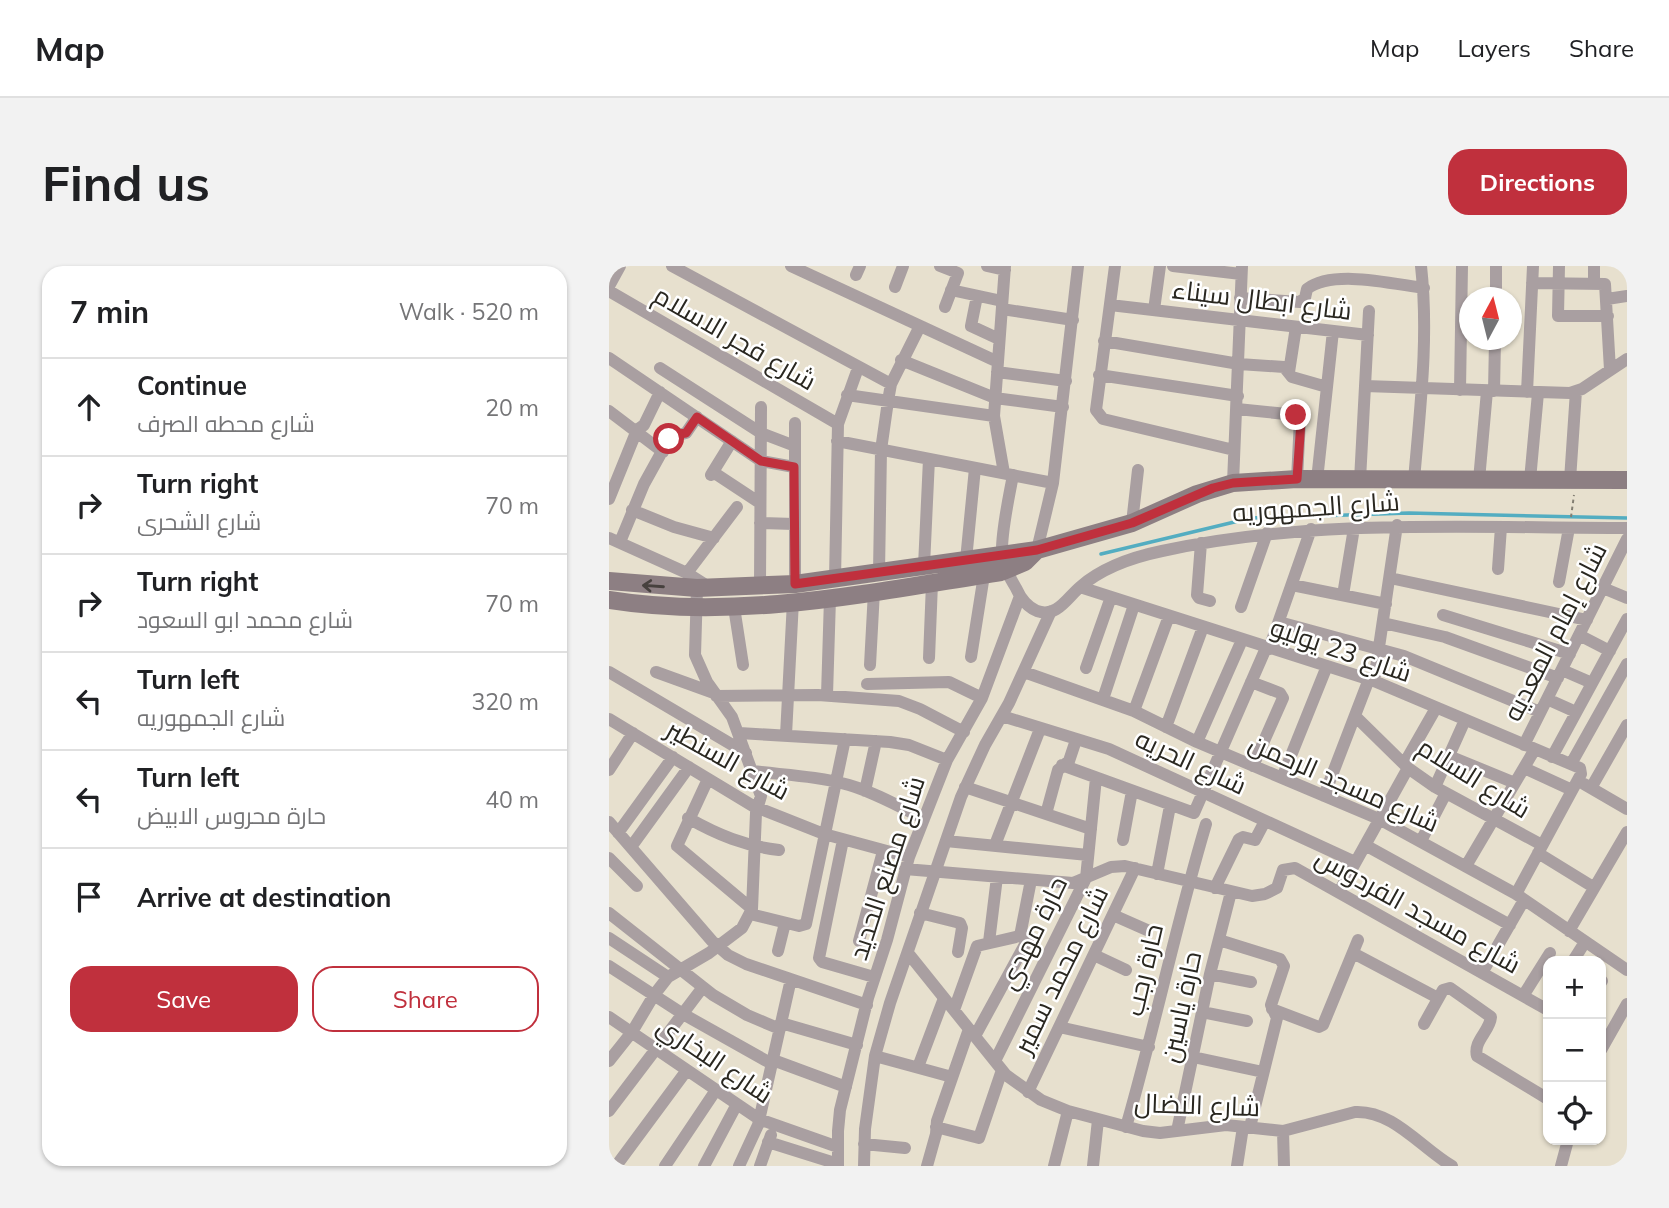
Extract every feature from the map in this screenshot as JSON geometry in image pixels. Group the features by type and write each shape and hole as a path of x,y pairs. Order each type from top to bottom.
{"main road":[{"name":"شارع الجمهوريه","path":"609,581 759,586 830,598 984,575 1004,563 1037,550 1132,523 1197,494 1233,483 1297,479 1530,480 1572,485 1627,481"},
{"name":"شارع الجمهوريه","path":"609,600 661,606 734,607 835,580 966,560 1004,563"}],"street":[{"path":"609,288 620,266"},
{"path":"672,266 891,384"},
{"path":"791,266 920,326 997,367 1066,381"},
{"path":"895,287 903,266"},
{"path":"940,266 959,270 945,306"},
{"path":"865,1166 864,1144 875,1056 920,913 965,787 1024,672 1051,611 1036,611 1020,596 1004,563 1008,474 994,416 1005,268 987,266"},
{"path":"1037,550 1053,483 1078,266"},
{"path":"1115,266 1095,406 1103,419 1234,450"},
{"path":"1154,310 1160,266"},
{"path":"1173,266 1244,268 1238,320 1239,364 1233,483"},
{"path":"1370,266 1372,281"},
{"path":"1415,480 1422,388 1424,288 1421,266"},
{"path":"1460,390 1462,266"},
{"path":"1496,266 1496,287"},
{"path":"1530,480 1533,266"},
{"path":"1559,266 1559,316 1608,316"},
{"path":"1594,266 1594,282"},
{"path":"1240,298 1300,302 1313,284 1348,279 1424,288"},
{"path":"1532,283 1605,284 1608,299 1610,370"},
{"name":"شارع فجر الاسلام","path":"609,288 838,424"},
{"path":"951,290 1002,305 1073,320"},
{"path":"977,296 971,327 999,339"},
{"path":"1608,299 1627,296"},
{"name":"شارع ابطال سيناء","path":"1109,304 1368,335"},
{"path":"1360,480 1369,311"},
{"path":"879,573 881,450 888,401 891,384 901,360 920,326"},
{"path":"1289,372 1296,327"},
{"path":"1317,480 1333,331"},
{"path":"1104,341 1239,364 1284,368 1294,378 1327,387"},
{"path":"1479,480 1494,350"},
{"path":"609,358 761,461 794,467"},
{"path":"1365,386 1558,394 1576,391 1627,359"},
{"path":"901,360 995,398 1063,407"},
{"path":"660,368 761,433 795,446"},
{"path":"835,580 838,424 858,368"},
{"path":"1099,375 1299,417 1301,421 1297,479"},
{"path":"1572,485 1576,391"},
{"path":"609,499 637,430 644,425 660,392"},
{"path":"847,395 994,416"},
{"path":"759,586 761,407"},
{"path":"609,412 637,430 663,452"},
{"path":"697,417 686,433 670,438 615,540 698,583"},
{"path":"786,735 794,593 795,423"},
{"path":"732,441 712,474 760,503"},
{"path":"837,441 1053,483"},
{"path":"924,566 929,459"},
{"path":"966,560 975,468"},
{"path":"1132,523 1138,470"},
{"path":"609,1061 632,1032 668,977 719,947 742,928 751,912 757,807 761,796 732,717 707,682 695,654 698,583 713,538 737,507"},
{"path":"632,510 674,527 713,538"},
{"path":"760,523 794,524"},
{"path":"1559,582 1570,524"},
{"name":"شارع الجمهوريه","path":"1051,611 1062,607 1080,587 1117,564 1201,543 1267,533 1397,526 1501,527 1570,524 1627,528"},
{"path":"1324,796 1372,680 1397,526"},
{"path":"1498,569 1501,527"},
{"path":"1343,595 1354,528"},
{"path":"1062,765 1194,813 1279,622 1311,529"},
{"path":"1241,607 1267,533"},
{"name":"شارع إمام المعديه","path":"1466,866 1524,768 1540,712 1627,539"},
{"path":"1201,543 1197,595 1210,601"},
{"path":"971,657 984,575"},
{"path":"1389,578 1587,620"},
{"path":"929,659 932,583"},
{"path":"1292,585 1386,604"},
{"name":"شارع 23 يوليو","path":"1080,587 1372,680 1552,757 1575,776"},
{"path":"1603,588 1627,598"},
{"path":"870,665 874,591"},
{"name":"شارع مصنع الحديد","path":"838,1165 840,1110 907,863 947,760 982,698 1020,596"},
{"path":"1086,668 1111,597"},
{"path":"827,695 830,598"},
{"path":"1103,699 1134,605"},
{"path":"734,607 743,665"},
{"path":"1443,615 1570,654"},
{"path":"1134,711 1169,616"},
{"path":"1552,757 1627,619"},
{"path":"1279,622 1416,661 1540,712"},
{"path":"1383,623 1445,637 1592,683"},
{"path":"1166,727 1203,627"},
{"path":"1579,635 1610,651"},
{"path":"1197,742 1242,640"},
{"path":"1482,973 1510,925 1540,849 1627,664"},
{"path":"1282,778 1327,666"},
{"path":"609,672 746,753"},
{"path":"656,672 715,694 827,695 899,701 964,732"},
{"name":"شارع مسجد الرحمن","path":"1024,672 1134,711 1197,742 1379,820 1520,897 1627,970"},
{"path":"867,684 949,682 982,698"},
{"path":"1251,682 1280,693 1283,698 1252,765"},
{"path":"1547,699 1576,712"},
{"path":"1339,892 1436,708"},
{"name":"شارع الحريه","path":"1002,716 1109,749 1355,862"},
{"name":"شارع السلام","path":"1355,716 1406,766 1440,790 1494,819 1590,885"},
{"name":"شارع السنطير","path":"609,719 757,807 824,834 883,851 907,863"},
{"path":"1421,841 1449,756 1465,720"},
{"path":"1591,788 1623,743 1627,725"},
{"path":"995,845 1040,729"},
{"path":"609,770 632,733"},
{"path":"739,733 876,741 909,746 947,760"},
{"path":"708,779 677,841 677,847 751,912 785,923 804,925 845,739"},
{"path":"1046,814 1058,770 1068,763 1076,740"},
{"path":"865,791 876,741"},
{"path":"1449,756 1515,783"},
{"path":"618,833 673,757"},
{"path":"631,848 689,767"},
{"path":"1524,768 1575,776 1627,809"},
{"path":"752,771 835,782 865,791 924,819"},
{"name":"حارة مهدي","path":"936,1127 981,1137 998,1065 1086,878 1095,778"},
{"path":"965,787 1091,829"},
{"path":"1123,840 1132,791"},
{"path":"1157,874 1170,806"},
{"path":"688,818 720,836 756,847 779,850"},
{"path":"1215,888 1239,839 1255,840 1265,821"},
{"path":"609,822 728,955 746,964 867,1004"},
{"name":"حارة رجب","path":"1126,1127 1149,1047 1188,881 1206,824"},
{"path":"1569,931 1627,832"},
{"path":"843,840 819,958 822,962 874,977"},
{"path":"946,841 1088,855"},
{"path":"1365,845 1510,925"},
{"path":"859,941 883,851"},
{"path":"609,858 637,886"},
{"name":"شارع مسجد الفردوس","path":"907,863 935,872 1073,883 1111,867 1135,868 1252,896 1277,888 1283,870 1295,868 1523,996 1543,1004"},
{"name":"شارع محمد سمير","path":"1028,1092 1135,868"},
{"path":"989,942 997,877"},
{"path":"954,1010 977,946 1020,936 1031,880"},
{"name":"حارة ياسين","path":"1177,1131 1210,974 1231,892"},
{"path":"609,913 703,987 747,1015 857,1045"},
{"path":"920,913 960,923 962,928 958,952"},
{"path":"1113,915 1147,930"},
{"path":"778,951 785,923"},
{"path":"609,938 668,977"},
{"path":"927,1166 952,1077 972,1033 1028,939"},
{"path":"1219,940 1282,961 1283,968 1271,1009"},
{"path":"1576,956 1585,942"},
{"path":"1271,1009 1319,1027 1323,1025 1355,946 1438,999"},
{"name":"شارع النضال","path":"908,953 998,1065 1028,1092 1054,1107 1126,1127 1160,1132 1202,1126 1283,1131 1367,1111 1388,1119 1452,1166"},
{"path":"1523,996 1550,953"},
{"path":"1094,955 1126,970"},
{"path":"609,967 683,1014 772,1062 846,1087"},
{"path":"1210,974 1251,982"},
{"path":"739,1166 759,1119 791,979"},
{"path":"609,1111 703,987"},
{"path":"1424,1024 1443,990 1450,988 1490,1015 1491,1023 1476,1048 1477,1056 1543,1096"},
{"path":"918,1067 944,998"},
{"path":"1606,1038 1627,1004"},
{"path":"1237,1166 1277,1018 1271,1009"},
{"path":"1202,1012 1247,1021"},
{"name":"شارع البخاري","path":"609,1017 759,1119 838,1147"},
{"path":"1059,1027 1149,1047"},
{"path":"875,1056 952,1077"},
{"path":"1193,1056 1263,1072"},
{"path":"616,1166 688,1070"},
{"path":"664,1166 716,1090"},
{"path":"704,1166 737,1104"},
{"path":"1053,1166 1068,1111"},
{"path":"1093,1166 1098,1120"},
{"path":"760,1166 775,1125"},
{"path":"1283,1131 1284,1166"},
{"path":"768,1142 838,1165"},
{"path":"864,1144 905,1148"},
{"path":"1561,1166 1567,1145"}],"path":[{"path":"1570,524 1572,485"}],"waterway":[{"path":"1101,554 1251,518 1409,513 1627,518"}],"route":[{"path":"669,439 673,435 686,433 697,417 761,461 794,467 795,584 1037,550 1132,523 1213,488 1233,483 1297,479 1301,421 1296,415"}]}
